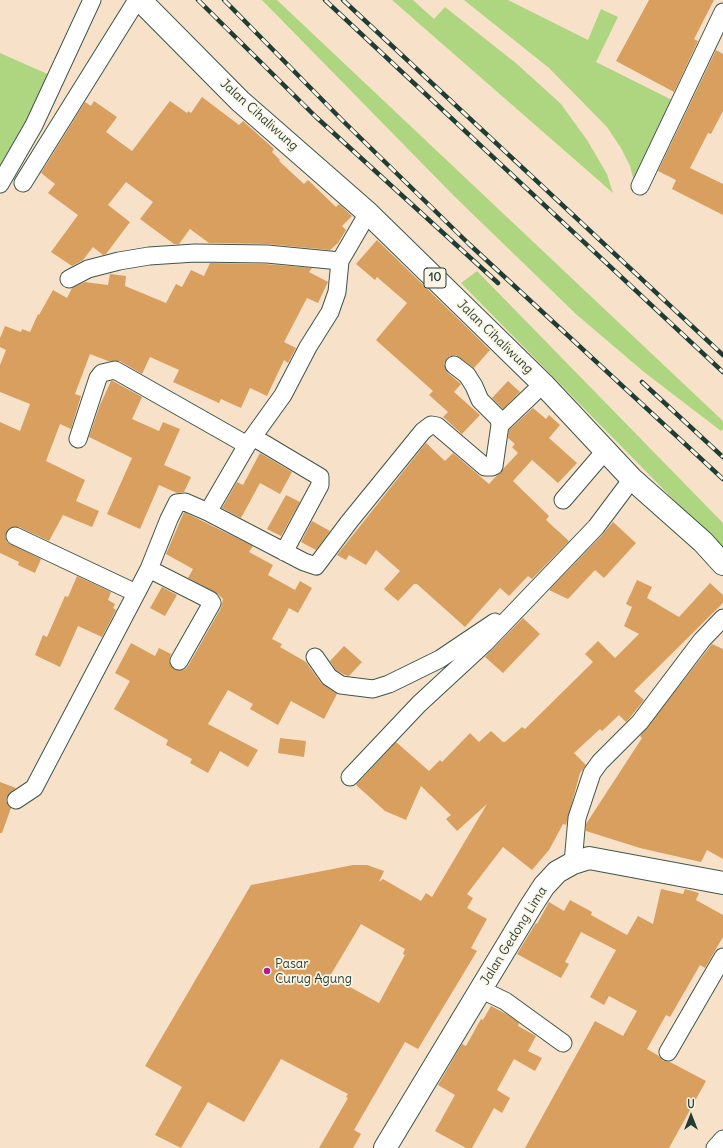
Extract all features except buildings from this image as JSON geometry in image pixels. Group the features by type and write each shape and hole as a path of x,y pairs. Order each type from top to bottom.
{"main road":[{"name":"Jalan Cihaliwung","path":"139,0 240,101 368,213 543,384 632,479 703,542 723,564"},
{"name":"Jalan Gedong Lima","path":"385,1148 480,989 544,886 557,872 573,862 589,858 723,882"}],"street":[{"path":"0,184 34,125 92,0"},
{"path":"23,183 139,0"},
{"path":"640,186 723,12"},
{"path":"208,512 250,441 283,395 308,347 330,312 337,292 340,261 368,213"},
{"path":"69,279 88,269 119,261 149,256 195,253 267,254 340,261"},
{"path":"16,800 34,788 150,569 169,519 177,503 185,502 208,512 284,552 316,566 349,522 423,431 431,425 441,429 488,468 494,466 500,425 499,419 480,400 474,386 466,375 454,365"},
{"path":"78,439 99,375 104,372 115,370 320,477 320,485 284,552"},
{"path":"500,425 543,384"},
{"path":"563,500 605,451"},
{"path":"350,777 419,704 485,643 596,527 632,479"},
{"path":"15,536 136,593"},
{"path":"150,569 210,600 212,603 212,606 179,661"},
{"path":"315,657 329,677 341,685 373,689 389,684 440,659 503,616 517,610"},
{"path":"573,862 577,818 592,773 600,762 640,722 702,640 723,618"},
{"path":"668,1052 723,956"},
{"path":"480,989 505,1001 563,1044"},
{"path":"715,1148 723,1139"}],"green space":[{"path":"262,0 277,0 723,421 723,429 721,431 644,372 577,315 454,196"},
{"path":"392,0 413,0 434,19 445,7 517,64 561,104 587,140 607,174 613,193"},
{"path":"464,0 508,0 588,40 601,9 618,17 596,62 672,100 636,189 630,166 621,148 607,127 549,68"},
{"path":"0,53 52,76 0,166"},
{"path":"477,271 723,523 723,550 461,283"}],"railway":[{"path":"198,0 316,117 498,283"},
{"path":"224,0 343,121 469,244 723,479"},
{"path":"325,0 723,372"},
{"path":"343,0 723,355"},
{"path":"642,382 723,457"}],"place":[{"name":"Pasar Curug Agung","path":"267,971"}]}
